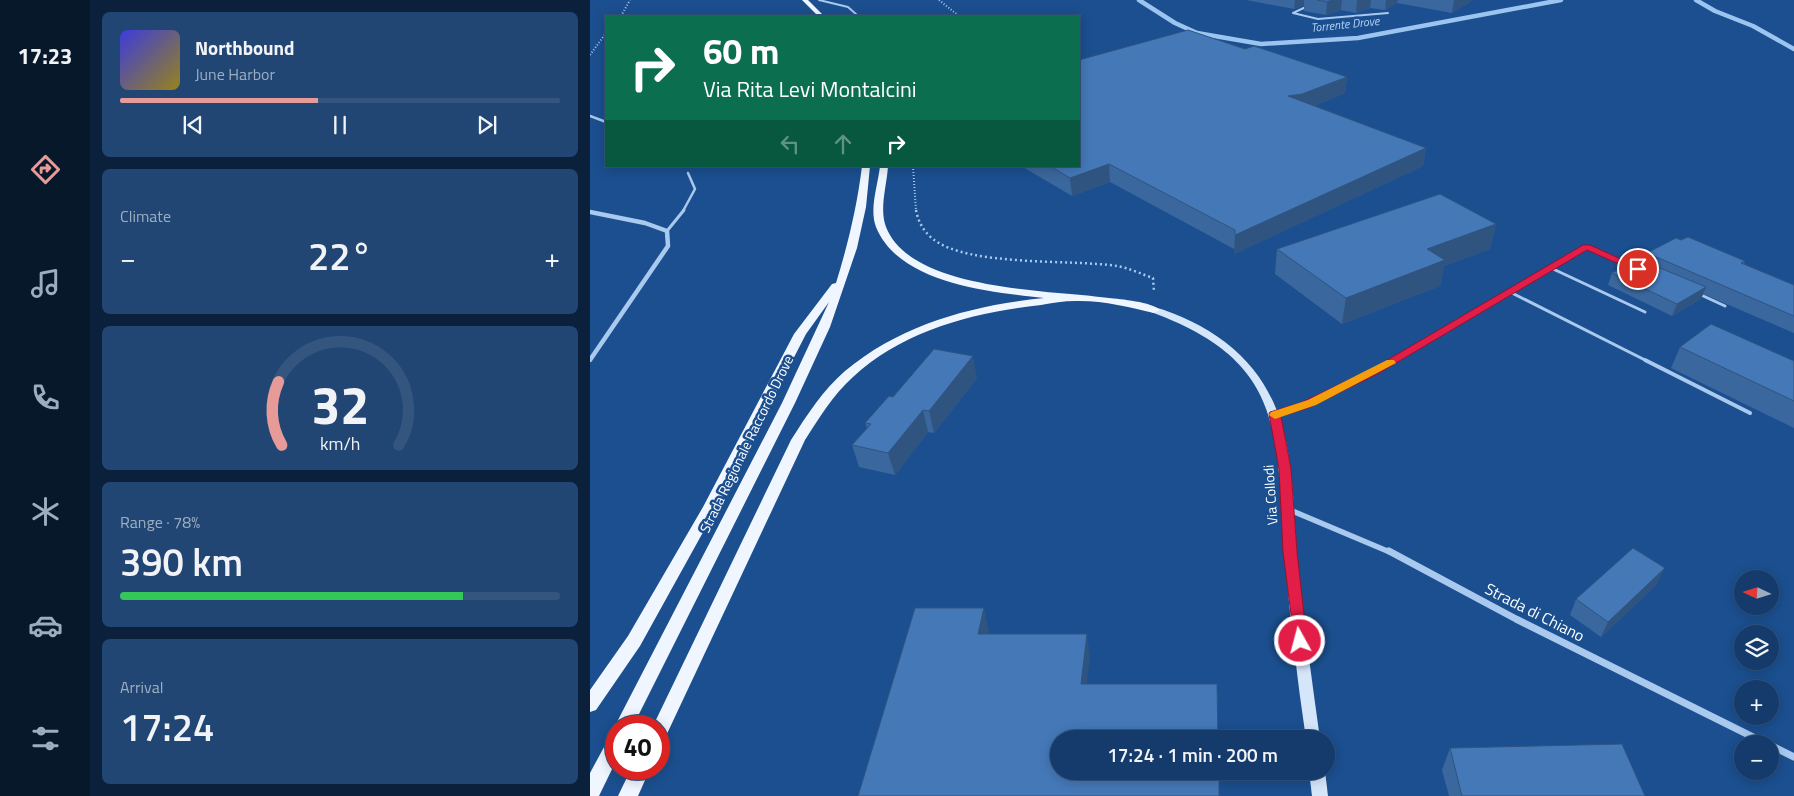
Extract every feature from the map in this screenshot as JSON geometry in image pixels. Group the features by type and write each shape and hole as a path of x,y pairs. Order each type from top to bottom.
{"main road":[{"path":"804,0 820,15"},
{"name":"Strada Regionale Raccordo Drove","path":"630,715 793,393 841,281 857,226 866,167"},
{"path":"884,167 879,212 880,225 893,247 908,259 928,270 963,282 1070,298 1118,302 1154,310"},
{"path":"590,704 634,641 674,573 800,334 820,305 841,281"},
{"path":"667,715 795,446 820,403 840,381 861,362 938,322 1007,304 1070,298"},
{"path":"590,793 605,764"},
{"path":"628,796 636,780"}],"street":[{"path":"590,212 645,223 667,231 668,246 590,360"},
{"name":"Via Collodi","path":"1154,310 1193,325 1230,350 1254,376 1274,414 1282,446 1293,582 1311,730"},
{"name":"Strada di Chiano","path":"1288,510 1347,532 1390,552 1516,619 1751,735"},
{"name":"Strada di Chiano","path":"1779,749 1794,757"},
{"path":"1318,780 1320,796"}],"lane":[{"path":"820,0 848,7 857,15"},
{"path":"1314,3 1293,14 1318,19 1388,13"},
{"path":"590,116 605,122"},
{"path":"667,231 685,209 695,189 688,173"},
{"path":"1274,414 1304,406 1376,371 1586,247 1638,269"},
{"path":"1551,268 1646,312"},
{"path":"1690,291 1725,306"},
{"path":"1510,292 1750,413"}],"path":[{"path":"622,15 630,0"},
{"path":"939,0 958,15"},
{"path":"590,55 605,34"},
{"path":"913,167 916,208 921,228 933,241 965,252 1012,261 1118,266 1153,278 1154,310"}],"building":[{"path":"1317,0 1333,0 1327,2"},
{"path":"1188,30 1245,49 1254,46 1347,77 1302,94 1288,96 1426,148 1235,235 1235,230 1109,164 1070,178 1052,167 1080,167 1080,60"},
{"path":"1440,194 1496,224 1427,249 1445,260 1346,298 1277,249"},
{"path":"1688,237 1745,261 1741,263 1794,285 1794,316 1647,253 1676,238 1681,240"},
{"path":"1638,259 1706,287 1677,304 1612,273"},
{"path":"1711,324 1794,361 1794,401 1680,347"},
{"path":"934,349 973,356 929,411 923,410 888,453 852,445 871,424 865,423 889,396 893,397"},
{"path":"1633,548 1665,568 1608,622 1576,599"},
{"path":"915,608 984,608 978,634 1087,634 1081,684 1217,684 1218,730 1050,730 1050,780 1219,780 1219,796 858,796"},
{"path":"1622,744 1645,796 1462,796 1450,748"}],"waterway":[{"name":"Torrente Drove","path":"1139,0 1175,23 1197,33 1261,44 1358,38 1561,0"},
{"name":"Torrente Drove","path":"1696,0 1715,11 1753,26 1794,49"}],"slow traffic":[{"path":"1275,415 1312,402 1390,363"}],"route":[{"path":"1300,641 1290,552 1285,469 1282,446 1274,414 1304,406 1376,371 1586,247 1638,269"}]}
